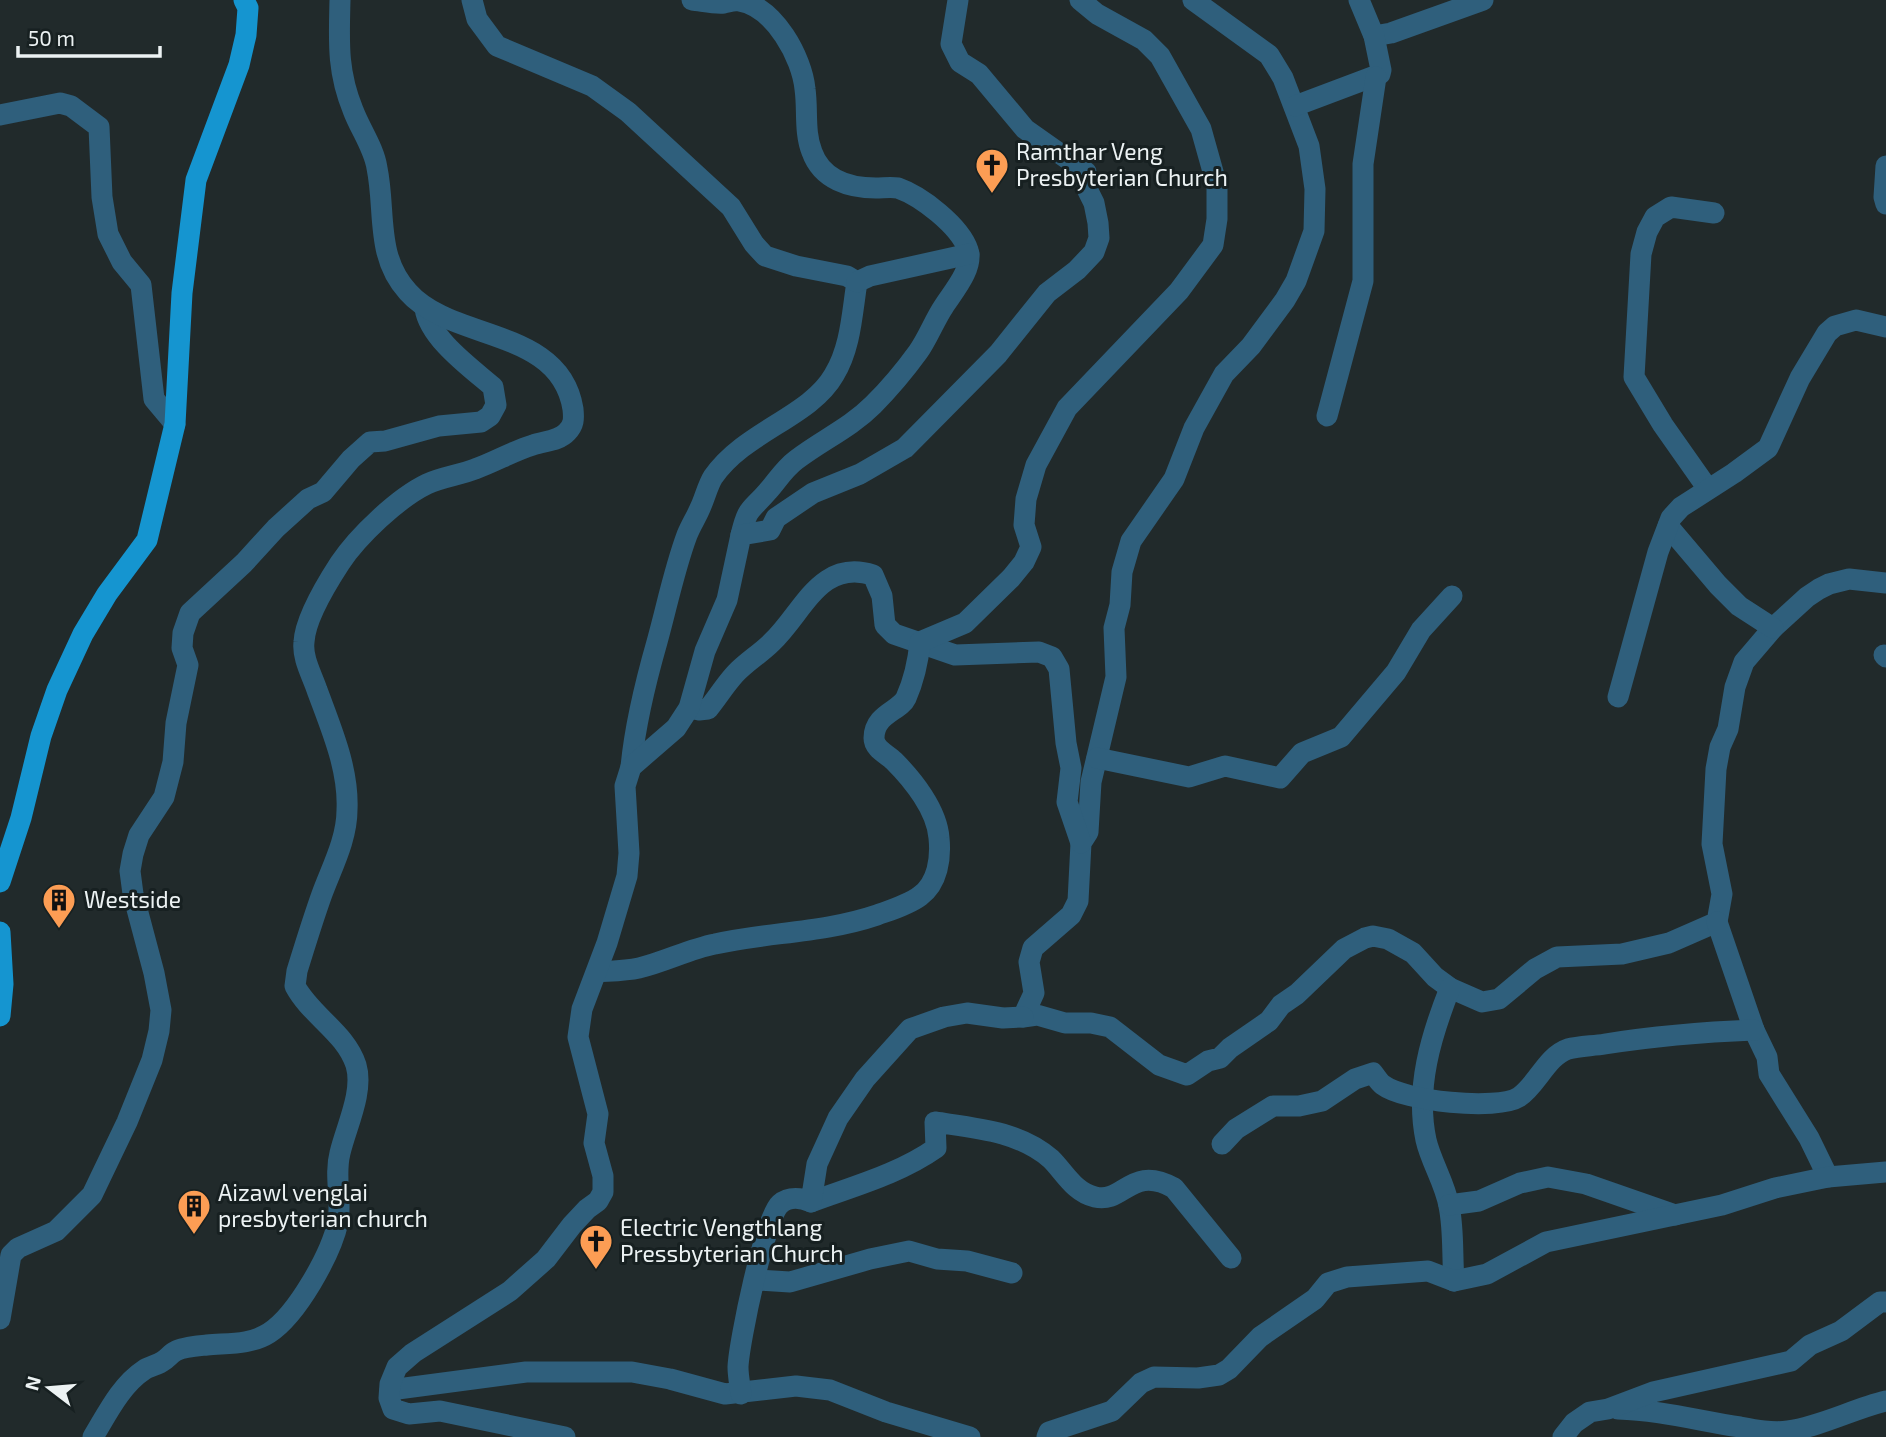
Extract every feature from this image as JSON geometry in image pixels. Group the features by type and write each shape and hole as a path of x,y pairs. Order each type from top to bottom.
{"main road":[{"path":"0,882 21,818 41,736 57,690 95,614 147,540 175,424 181,293 197,180 239,65 246,35 248,8 244,0"},
{"path":"0,932 3,984 0,1016"}],"street":[{"path":"93,1437 127,1385 144,1370 163,1361 176,1350 208,1345 233,1345 268,1333 287,1316 303,1295 331,1242 338,1222 337,1168 357,1087 357,1069 351,1053 340,1038 304,1001 295,986 296,971 342,842 348,808 339,751 306,661 303,643 314,609 341,562 382,516 427,484 476,469 531,445 561,437 569,431 574,421 565,384 551,364 498,337 425,308 394,275 382,233 377,166 352,107 338,55 340,0"},
{"path":"472,0 477,19 497,46 592,86 628,111 731,207 754,244 765,256 796,266 848,276 857,282"},
{"path":"631,767 676,728 689,708 705,651 727,600 741,535 750,508 795,460 853,423 873,405 918,351 956,288 968,263 969,254 962,239 946,220 924,201 897,188 854,186 838,182 819,165 808,140 805,86 800,62 777,25 738,0 722,3 692,0"},
{"path":"741,535 769,530 776,518 813,493 860,474 905,448 998,354 1047,293 1077,270 1094,252 1099,238 1098,223 1094,203 1088,191 1086,172 1025,129 979,74 960,62 951,44 958,0"},
{"path":"920,642 965,623 1024,562 1031,547 1024,525 1026,499 1037,464 1067,408 1179,291 1213,245 1217,219 1217,186 1201,129 1160,56 1144,40 1097,14 1080,0"},
{"path":"1081,843 1088,832 1091,782 1116,677 1114,628 1120,606 1122,572 1131,541 1174,480 1194,428 1224,374 1251,346 1285,300 1296,281 1314,232 1315,189 1309,146 1283,78 1269,55 1193,0"},
{"path":"1327,416 1363,281 1363,164 1376,77 1381,70 1374,36 1359,0"},
{"path":"1374,36 1391,33 1483,0"},
{"path":"1295,106 1376,77"},
{"path":"0,115 60,103 71,106 99,127 102,197 108,234 122,262 142,285 154,399 175,424"},
{"path":"1886,166 1886,204"},
{"path":"1707,489 1663,425 1634,376 1641,254 1647,232 1656,217 1671,207 1714,213"},
{"path":"857,282 870,276 969,254"},
{"path":"565,1437 440,1411 409,1414 393,1409 388,1398 397,1367 413,1353 510,1291 546,1259 572,1225 598,1201 603,1192 603,1176 594,1143 598,1114 578,1037 582,1009 618,910 626,876 629,853 625,786 631,767 644,688 667,600 688,533 712,479 730,456 751,439 806,404 835,375 852,323 857,282"},
{"path":"0,1319 11,1255 18,1248 55,1231 92,1195 127,1122 152,1060 161,1010 130,872 139,835 164,797 169,781 176,723 187,676 183,633 190,613 244,563 276,528 308,499 323,492 351,459 370,442 385,441 439,426 481,422 490,416 496,405 493,387 464,363 430,328 425,308"},
{"path":"1618,697 1658,552 1676,512 1763,454 1800,378 1827,333 1835,326 1856,320 1886,327"},
{"path":"1668,527 1725,592 1740,606 1773,628"},
{"path":"689,708 708,709 732,677 773,642 791,622 809,595 821,584 849,571 873,575 882,596 885,625 894,634 955,655 1039,652 1052,657 1059,669 1071,768 1067,802 1081,843 1078,901 1070,915 1033,948 1029,962 1034,993 1023,1017"},
{"path":"1828,1177 1809,1138 1769,1074 1767,1057 1754,1030 1717,922 1716,914 1722,894 1712,844 1718,755 1728,729 1739,673 1752,651 1773,628 1807,597 1829,584 1849,579 1886,583"},
{"path":"1097,758 1189,777 1225,766 1280,778 1301,753 1341,737 1396,672 1421,630 1452,596"},
{"path":"597,972 639,968 714,944 848,924 902,906 927,889 939,859 935,819 922,795 894,761 876,746 874,737 882,719 905,701 917,672 920,642"},
{"path":"811,1202 817,1164 838,1118 865,1079 910,1029 944,1017 967,1013 1003,1018 1037,1015 1065,1023 1091,1023 1110,1027 1159,1065 1187,1075 1208,1061 1220,1058 1236,1043 1269,1021 1281,1005 1297,994 1344,949 1365,937 1388,939 1413,953 1435,977 1450,988 1482,1002 1499,999 1546,961 1557,957 1622,954 1669,943 1717,922"},
{"path":"1450,988 1428,1057 1423,1098 1426,1140 1449,1205 1454,1281"},
{"path":"1222,1144 1236,1129 1273,1106 1322,1101 1355,1079 1373,1073 1384,1086 1423,1098 1474,1104 1502,1103 1518,1097 1566,1049 1655,1035 1754,1030"},
{"path":"741,1394 738,1367 767,1230 779,1204 801,1198 811,1202 904,1168 936,1148 935,1122 996,1131 1030,1145 1051,1160 1073,1185 1093,1197 1110,1197 1140,1181 1156,1180 1167,1184 1174,1188 1230,1258"},
{"path":"1047,1437 1049,1433 1112,1411 1140,1383 1154,1377 1198,1378 1219,1375 1260,1337 1315,1299 1328,1283 1347,1277 1428,1271 1454,1281 1487,1274 1546,1242 1722,1205 1774,1188 1828,1177 1886,1172"},
{"path":"1449,1205 1479,1201 1520,1183 1548,1177 1586,1184 1675,1215"},
{"path":"756,1280 790,1282 909,1251 937,1259 967,1261 1012,1273"},
{"path":"1608,1409 1653,1392 1791,1361 1810,1345 1841,1331 1880,1302 1886,1302"},
{"path":"390,1390 526,1372 632,1372 725,1394 796,1386 830,1390 886,1412 970,1437"},
{"path":"1563,1437 1574,1423 1590,1412 1608,1409 1646,1410 1725,1425 1786,1431 1805,1428 1886,1401"}],"place":[{"name":"Ramthar Veng Presbyterian Church","path":"992,195"},
{"name":"Westside","path":"59,930"},
{"name":"Aizawl venglai presbyterian church","path":"194,1236"},
{"name":"Electric Vengthlang Pressbyterian Church","path":"596,1271"}]}
